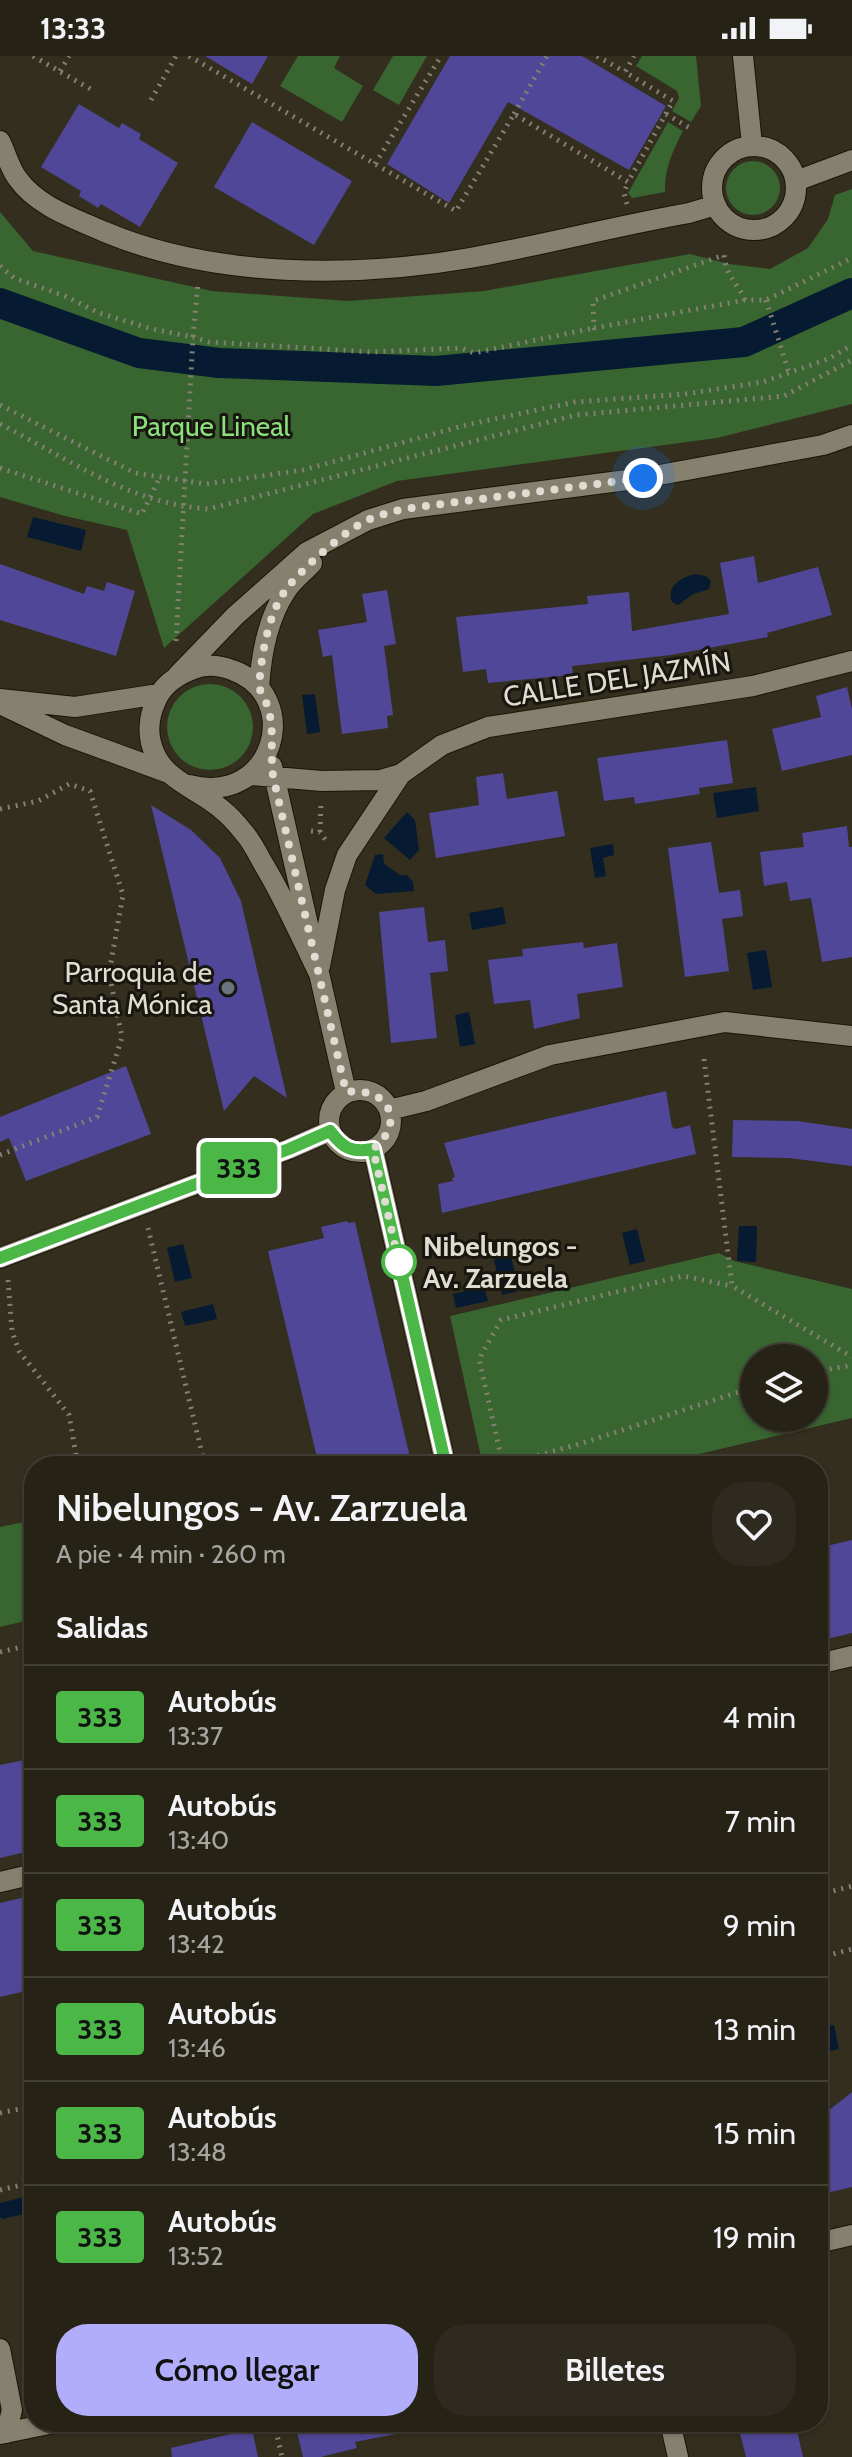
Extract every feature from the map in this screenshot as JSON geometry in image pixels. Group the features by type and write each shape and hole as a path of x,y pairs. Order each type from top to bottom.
{"street":[{"path":"743,56 752,145"},
{"path":"0,141 18,180 63,214 160,251 253,267 337,270 469,258 716,205"},
{"path":"752,145 767,147 781,154 791,166 796,181 795,198 787,214 774,225 758,230 741,228 726,219 716,205 712,185 718,166 733,151 752,145"},
{"path":"796,181 852,160"},
{"path":"168,772 155,756 149,735 150,714 159,694 235,616 307,552 368,520 403,509 643,478 823,445 852,435"},
{"path":"259,688 276,609 287,588 342,536"},
{"name":"CALLE DEL JAZMÍN","path":"251,775 322,781 380,780 401,774 442,745 488,727 753,686 852,661"},
{"path":"0,702 65,735 168,772 189,785 221,789 251,775 263,762 270,746 273,726 269,706 259,688 241,673 220,666 197,667 177,676"},
{"path":"0,702 75,707 159,694"},
{"name":"CALLE DEL JAZMÍN","path":"270,746 273,776 346,1092"},
{"name":"CALLE DEL JAZMÍN","path":"319,974 335,890 347,855 401,774"},
{"name":"CALLE DEL JAZMÍN","path":"189,785 220,808 247,835 281,894 319,974"},
{"path":"389,1110 426,1101 550,1055 725,1022 852,1036"},
{"path":"364,1089 380,1097 389,1110 390,1126 385,1139 373,1149 357,1152 341,1146 330,1131 328,1117 334,1102 346,1092 364,1089"},
{"path":"0,1258 330,1131"},
{"path":"373,1149 444,1456"},
{"path":"828,1662 852,1656"},
{"path":"0,1882 24,1876"},
{"path":"828,2241 852,2235"},
{"path":"0,2349 12,2410 3,2434"},
{"path":"3,2434 24,2429"},
{"path":"672,2432 678,2457"}],"path":[{"path":"33,56 92,90"},
{"path":"60,71 69,56"},
{"path":"151,100 176,56"},
{"path":"189,56 456,211 547,56"},
{"path":"375,164 441,56"},
{"path":"597,56 673,101 624,193 627,204 636,204"},
{"path":"625,72 634,56"},
{"path":"514,114 628,182"},
{"path":"666,114 693,130"},
{"path":"594,328 593,301 724,255 726,274 741,290 745,300"},
{"path":"0,266 14,278 65,296 99,313 193,340 357,352 461,348 474,353 745,300 766,300 852,258"},
{"path":"176,646 199,277"},
{"path":"766,300 789,373"},
{"path":"0,405 135,473 206,484 303,470 466,425 575,402 685,394 763,382 828,359 852,345"},
{"path":"0,424 72,464 148,499 208,509 576,415 784,396 852,360"},
{"path":"0,468 142,514 160,477"},
{"path":"0,809 38,801 69,784 90,791 123,895 109,973 122,1037 97,1117 0,1155"},
{"path":"320,832 322,790"},
{"path":"298,829 320,832 338,851"},
{"path":"704,1059 732,1286"},
{"path":"148,1227 203,1456"},
{"path":"499,1456 479,1359 501,1320 683,1276 732,1286 852,1357"},
{"path":"8,1279 12,1331 19,1351 69,1415 76,1456"},
{"path":"828,1369 852,1365"},
{"path":"535,1456 740,1392"},
{"path":"0,1652 24,1646"},
{"path":"828,1892 852,1886"},
{"path":"828,1955 852,1949"},
{"path":"0,2113 24,2108"},
{"path":"0,2190 24,2184"},
{"path":"276,2432 282,2457"}],"green space":[{"path":"298,56 340,56 334,68 363,86 342,122 280,86"},
{"path":"393,56 427,56 399,105 373,90"},
{"path":"642,56 696,56 701,106 691,122 672,111 679,98 677,91 636,66"},
{"path":"668,122 683,131 670,160 665,192 632,198 628,193"},
{"path":"753,161 764,163 772,169 778,177 778,199 772,207 764,213 753,215 742,213 734,207 728,199 726,188 728,177 734,169 742,163"},
{"name":"Parque Lineal","path":"852,189 852,404 717,438 397,481 313,514 164,648 127,530 0,497 0,212 33,251 212,291 348,301 484,291 690,254 729,264 770,269 808,248 828,219 835,195"},
{"path":"210,684 234,691 246,703 253,727 246,751 234,763 210,770 186,763 174,751 167,727 174,703 186,691"},
{"path":"719,1253 734,1261 852,1289 852,1418 828,1424 828,1344 740,1344 740,1432 792,1432 690,1456 481,1456 450,1316"},
{"path":"24,1522 24,1621 0,1627 0,1527"}],"water":[{"path":"33,517 86,530 81,551 27,537"},
{"path":"694,574 706,576 711,581 709,589 693,594 678,605 672,602 673,587"},
{"path":"315,694 320,732 307,734 302,695"},
{"path":"756,787 759,811 717,818 713,793"},
{"path":"407,812 415,820 419,850 410,860 384,838"},
{"path":"613,844 614,855 603,858 606,876 595,878 590,848"},
{"path":"383,854 384,864 400,875 407,875 413,882 414,891 376,894 365,885 375,855"},
{"path":"503,907 506,924 472,930 469,913"},
{"path":"766,950 772,987 753,990 747,953"},
{"path":"469,1012 475,1044 460,1047 455,1015"},
{"path":"739,1226 757,1226 756,1262 737,1261"},
{"path":"637,1229 645,1261 630,1265 622,1233"},
{"path":"183,1244 192,1278 175,1282 167,1248"},
{"path":"511,1256 519,1291 502,1295 494,1260"},
{"path":"484,1287 488,1301 456,1308 453,1294"},
{"path":"213,1304 217,1319 185,1326 181,1312"},
{"path":"834,2025 839,2049 828,2052 828,2026"},
{"path":"24,2197 24,2214 3,2219 0,2217 0,2203"}],"building":[{"path":"205,56 268,56 252,84"},
{"path":"450,56 582,56 666,106 629,170 508,102 449,203 387,164"},
{"path":"79,104 119,128 122,123 141,134 139,139 178,163 140,227 101,204 98,208 79,196 81,191 41,167"},
{"path":"252,122 352,181 314,245 214,187"},
{"path":"754,556 758,583 818,567 832,615 767,633 768,637 671,655 572,666 573,675 488,683 486,669 463,672 456,617 588,604 587,596 629,592 632,631 729,614 720,563"},
{"path":"0,564 84,594 87,586 104,591 107,582 135,591 116,656 0,620"},
{"path":"387,590 396,644 384,646 393,715 387,716 388,728 342,734 332,655 323,657 318,630 367,622 362,594"},
{"path":"847,687 852,709 852,755 782,771 772,729 821,717 816,696"},
{"path":"727,740 733,783 699,788 700,794 635,804 634,797 604,801 597,758"},
{"path":"503,773 507,799 557,791 565,836 436,858 429,813 479,805 476,777"},
{"name":"Parroquia de Santa Mónica","path":"151,805 191,830 220,858 241,901 287,1098 254,1076 224,1111"},
{"path":"847,826 849,847 852,847 852,957 822,962 811,898 790,901 787,882 764,886 760,852 804,847 802,833"},
{"path":"711,842 719,893 740,890 743,916 722,919 729,971 685,977 668,848"},
{"path":"424,907 428,942 445,940 448,971 430,973 437,1038 391,1043 379,912"},
{"path":"583,942 584,948 617,943 623,987 577,994 580,1018 534,1029 530,1000 494,1004 488,960 523,956 522,949"},
{"path":"126,1066 151,1134 26,1181 9,1138 0,1142 0,1117"},
{"path":"666,1091 672,1127 676,1129 690,1125 696,1154 442,1213 438,1184 453,1181 455,1177 444,1143"},
{"path":"733,1120 798,1121 852,1129 852,1166 789,1158 732,1157"},
{"path":"355,1222 410,1456 317,1456 268,1251 324,1238 321,1227"},
{"path":"852,1540 852,1633 828,1639 828,1546"},
{"path":"24,1760 24,1852 0,1858 0,1765"},
{"path":"24,1897 24,1991 0,1997 0,1903"},
{"path":"852,2092 852,2187 828,2193 828,2111"},
{"path":"239,2432 253,2432 258,2457 172,2457 171,2448"},
{"path":"297,2432 401,2432 355,2442 357,2448 321,2457 303,2457"},
{"path":"740,2432 797,2432 803,2457 746,2457"}],"waterway":[{"path":"0,303 139,353 219,363 436,371 744,342 852,293"}],"bus line":[{"name":"333","path":"0,1258 330,1131 341,1146 357,1152 373,1149 444,1456"}],"place":[{"name":"Parroquia de Santa Mónica","path":"228,988"},
{"name":"Nibelungos - Av. Zarzuela","path":"399,1262"}],"route":[{"path":"399,1262 400,1267 373,1149 385,1139 390,1126 389,1110 380,1097 364,1089 346,1092 276,793 270,746 273,726 269,706 259,688 276,609 287,588 300,575 342,536 368,520 403,509 643,478"}]}
